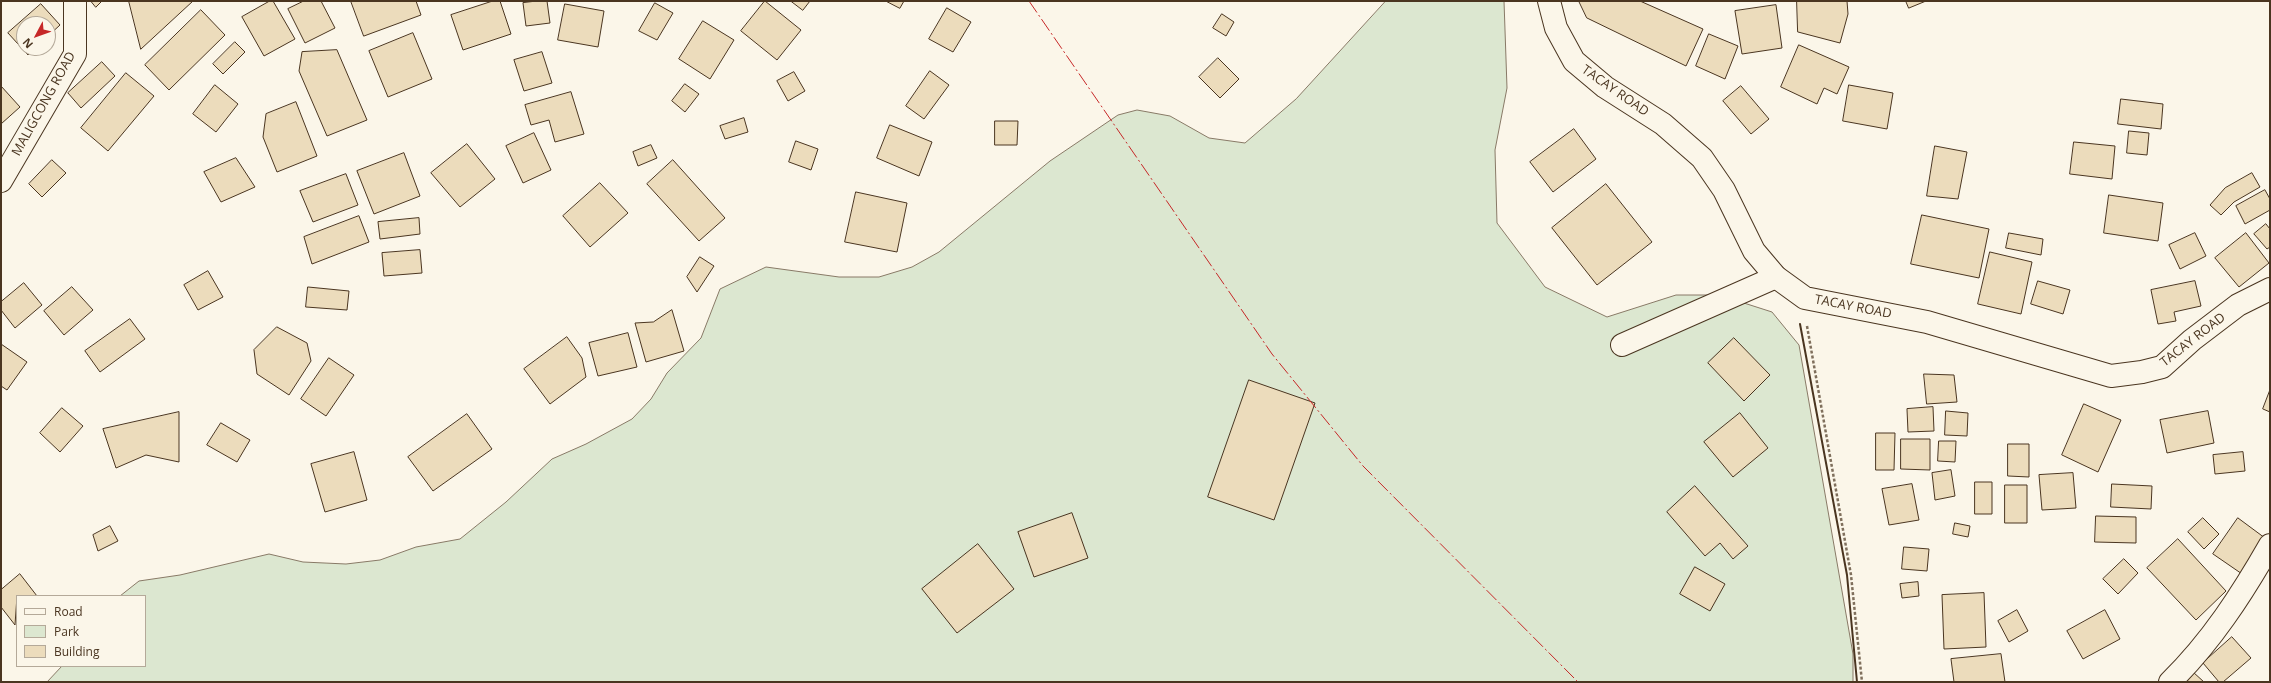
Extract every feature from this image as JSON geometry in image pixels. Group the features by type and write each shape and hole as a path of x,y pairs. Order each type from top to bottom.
{"main road":[{"name":"MALIGCONG ROAD","path":"1,181 75,54 75,1"},
{"name":"TACAY ROAD","path":"1549,1 1556,28 1574,61 1605,87 1663,124 1702,158 1724,190 1754,251 1776,277 1805,298 1927,322 2110,376 2162,367 2192,340 2238,305 2270,289"},
{"path":"1622,345 1776,277"},
{"path":"2170,682 2221,622 2248,582 2270,545"}],"path":[{"path":"1805,298 1806,320 1852,575 1862,682"}],"green space":[{"path":"1386,1 1504,1 1507,88 1495,150 1497,223 1545,287 1607,317 1676,295 1719,295 1772,312 1799,345 1853,654 1853,682 47,682 61,667 146,667 146,595 121,595 139,581 180,575 269,554 303,562 346,564 380,560 416,547 460,539 506,502 552,459 586,444 632,419 651,399 667,373 701,338 720,289 766,267 839,277 879,277 912,267 939,252 1050,161 1118,115 1137,110 1170,116 1209,138 1245,143 1296,99"}],"building":[{"path":"91,1 102,1 96,7"},
{"path":"129,1 193,1 141,49"},
{"path":"270,1 273,1 295,39 264,56 242,17"},
{"path":"304,1 321,1 335,28 305,43 288,9"},
{"path":"351,1 416,1 421,15 364,36"},
{"path":"493,1 500,1 511,34 463,50 451,15"},
{"path":"547,1 550,23 526,26 523,3"},
{"path":"765,1 801,30 777,60 741,31"},
{"path":"791,1 810,1 803,10"},
{"path":"886,1 904,1 900,8"},
{"path":"1579,1 1640,1 1703,29 1686,66 1587,18"},
{"path":"1797,1 1847,1 1848,14 1840,43 1798,32"},
{"path":"1906,1 1926,1 1909,8"},
{"path":"655,3 673,13 657,40 639,31"},
{"path":"41,4 52,16 27,16"},
{"path":"565,4 604,11 598,47 558,40"},
{"path":"1776,5 1782,48 1742,54 1735,11"},
{"path":"947,8 971,22 953,52 929,39"},
{"path":"201,10 225,35 169,90 145,65"},
{"path":"1222,14 1234,22 1226,36 1213,28"},
{"path":"56,21 60,25 56,29"},
{"path":"703,21 734,40 710,79 679,59"},
{"path":"16,26 16,42 8,33"},
{"path":"413,33 432,79 388,97 369,51"},
{"path":"1709,34 1738,46 1725,79 1696,66"},
{"path":"235,42 245,52 223,74 213,64"},
{"path":"1799,45 1849,67 1837,94 1824,88 1817,104 1781,87"},
{"path":"337,50 367,120 327,136 299,71 302,52"},
{"path":"542,52 552,83 524,91 514,60"},
{"path":"1218,58 1239,79 1220,98 1199,77"},
{"path":"102,62 115,76 81,108 68,93"},
{"path":"930,71 949,85 924,119 906,106"},
{"path":"794,72 805,91 788,101 777,81"},
{"path":"126,73 154,96 108,151 81,128"},
{"path":"685,84 699,94 685,112 672,101"},
{"path":"215,85 238,104 216,132 193,114"},
{"path":"1849,85 1893,93 1887,129 1843,121"},
{"path":"1,86 20,107 1,124"},
{"path":"1741,86 1769,119 1751,134 1723,101"},
{"path":"571,92 584,134 555,142 549,120 531,125 525,105"},
{"path":"2121,99 2163,104 2161,129 2118,124"},
{"path":"296,102 317,156 277,172 263,137 266,114"},
{"path":"744,118 748,132 725,139 720,126"},
{"path":"995,121 1018,121 1017,145 995,145"},
{"path":"890,125 932,142 919,176 877,158"},
{"path":"1574,129 1596,159 1553,192 1530,162"},
{"path":"2129,131 2149,133 2147,155 2127,153"},
{"path":"534,133 551,170 523,183 506,146"},
{"path":"796,141 818,149 811,170 789,162"},
{"path":"2074,142 2115,146 2112,179 2070,174"},
{"path":"467,144 495,179 460,207 431,173"},
{"path":"651,145 657,158 638,166 633,152"},
{"path":"1935,146 1967,152 1958,199 1927,196"},
{"path":"404,153 420,196 374,214 357,171"},
{"path":"236,158 255,187 221,202 204,172"},
{"path":"52,160 66,173 42,197 29,184"},
{"path":"673,160 725,218 699,241 647,184"},
{"path":"2252,173 2260,187 2234,202 2221,215 2210,205 2225,188"},
{"path":"346,174 358,205 313,222 300,191"},
{"path":"600,183 628,213 590,247 563,216"},
{"path":"1606,184 1652,242 1597,285 1552,228"},
{"path":"2265,190 2270,199 2270,210 2245,224 2236,206"},
{"path":"856,192 907,203 897,252 845,242"},
{"path":"2109,195 2163,203 2158,241 2104,233"},
{"path":"1922,215 1989,229 1979,278 1911,264"},
{"path":"359,216 369,242 312,264 304,237"},
{"path":"419,218 420,234 380,239 378,222"},
{"path":"2266,224 2270,229 2270,247 2267,249 2254,234"},
{"path":"2009,233 2043,239 2041,255 2006,248"},
{"path":"2195,233 2206,256 2180,269 2169,245"},
{"path":"2246,233 2269,263 2239,287 2215,258"},
{"path":"420,250 422,273 384,276 382,253"},
{"path":"1990,252 2032,262 2021,314 1978,304"},
{"path":"700,257 714,266 697,292 687,277"},
{"path":"208,271 223,297 198,310 184,285"},
{"path":"2038,281 2070,290 2063,314 2031,304"},
{"path":"2195,281 2201,306 2174,312 2176,321 2158,324 2151,290"},
{"path":"24,283 42,305 15,328 1,310 1,302"},
{"path":"72,287 93,310 64,335 44,311"},
{"path":"308,287 349,291 347,310 306,307"},
{"path":"672,310 684,351 646,362 635,323 653,322"},
{"path":"130,319 145,339 100,372 85,351"},
{"path":"277,327 307,343 311,361 289,395 257,374 254,350"},
{"path":"628,333 637,367 598,376 589,343"},
{"path":"567,337 582,358 586,377 550,404 524,369"},
{"path":"1734,338 1770,375 1744,401 1708,363"},
{"path":"1,344 27,362 7,390 1,386"},
{"path":"329,358 354,375 326,416 301,399"},
{"path":"1924,374 1954,375 1957,402 1927,404"},
{"path":"1249,380 1315,403 1274,520 1208,497"},
{"path":"2270,390 2270,412 2263,409"},
{"path":"2084,404 2121,420 2098,472 2062,455"},
{"path":"1933,407 1934,431 1908,432 1907,409"},
{"path":"62,408 83,426 60,452 40,433"},
{"path":"1946,411 1968,413 1967,436 1945,435"},
{"path":"2208,411 2214,443 2167,453 2160,420"},
{"path":"179,412 179,462 146,455 116,468 103,429"},
{"path":"1740,413 1768,448 1733,477 1704,442"},
{"path":"467,414 492,449 433,491 408,457"},
{"path":"221,423 250,440 237,462 207,445"},
{"path":"1876,433 1895,433 1894,470 1876,470"},
{"path":"1901,439 1930,439 1930,470 1901,469"},
{"path":"1939,441 1956,441 1955,462 1938,461"},
{"path":"2008,444 2029,444 2029,477 2008,476"},
{"path":"354,452 367,500 325,512 311,464"},
{"path":"2243,452 2245,471 2215,474 2213,455"},
{"path":"1951,470 1955,496 1935,500 1932,473"},
{"path":"2073,473 2076,508 2042,510 2039,475"},
{"path":"1975,482 1992,482 1992,514 1975,514"},
{"path":"1912,484 1919,520 1889,525 1882,489"},
{"path":"2112,484 2152,486 2151,509 2111,507"},
{"path":"2005,485 2027,485 2027,523 2005,523"},
{"path":"1695,486 1748,546 1733,559 1720,543 1705,556 1667,512"},
{"path":"1072,513 1088,558 1034,577 1018,532"},
{"path":"2096,516 2136,517 2136,543 2095,542"},
{"path":"2203,518 2219,534 2204,549 2188,532"},
{"path":"2238,518 2269,541 2245,576 2213,554"},
{"path":"1955,523 1970,526 1968,537 1953,534"},
{"path":"110,526 118,541 98,551 93,535"},
{"path":"2178,539 2226,591 2196,620 2147,568"},
{"path":"978,544 1014,589 957,633 922,589"},
{"path":"1904,547 1929,549 1927,571 1902,569"},
{"path":"2124,559 2138,573 2118,594 2103,579"},
{"path":"1695,567 1725,584 1710,611 1680,594"},
{"path":"20,574 36,595 16,595 15,625 1,607 1,590"},
{"path":"1918,582 1919,596 1902,598 1900,584"},
{"path":"1984,593 1986,647 1944,649 1942,595"},
{"path":"2017,610 2028,631 2009,642 1998,621"},
{"path":"2105,610 2120,639 2083,659 2067,631"},
{"path":"2232,637 2251,658 2223,682 2219,682 2203,663"},
{"path":"2001,654 2005,682 1954,682 1951,659"},
{"path":"2193,672 2204,682 2184,682"}],"wall":[{"path":"1800,324 1847,575 1857,682"}],"power":[{"path":"1029,1 1272,354 1363,466 1578,682"}]}
